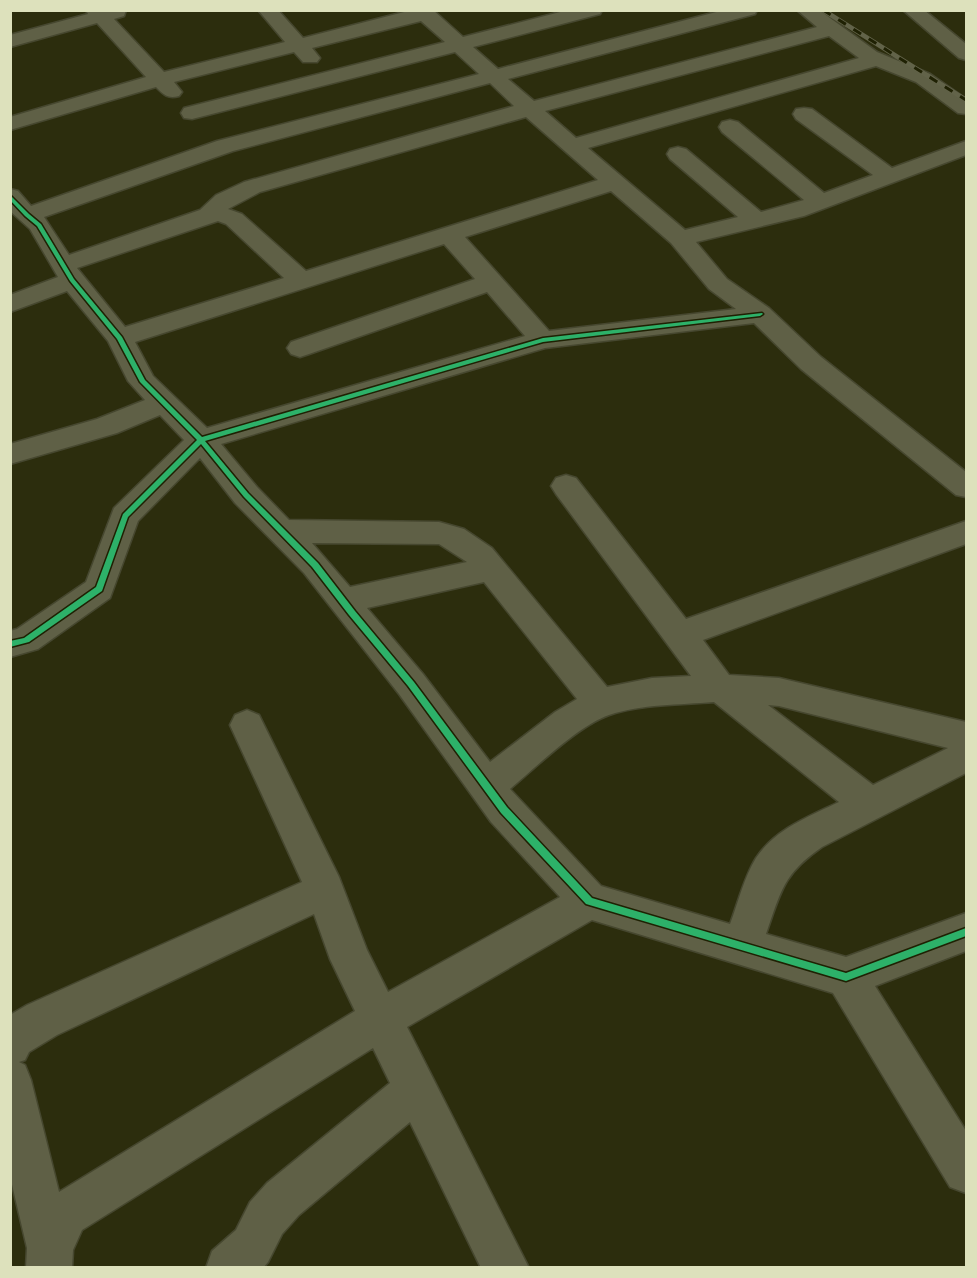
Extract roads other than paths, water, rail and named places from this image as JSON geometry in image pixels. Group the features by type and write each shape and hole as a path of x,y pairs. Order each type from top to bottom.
{"street":[{"path":"10,40 98,13 122,10"},
{"path":"267,10 326,78"},
{"path":"361,10 377,26"},
{"path":"192,113 593,10"},
{"path":"25,224 225,146 748,10"},
{"path":"806,10 877,59 923,78 966,108"},
{"path":"912,10 966,54"},
{"path":"98,13 225,146"},
{"path":"10,124 160,79 431,14 458,44 529,109 680,238 718,284 760,314 811,363 966,486"},
{"path":"208,215 224,200 252,187 529,109 832,29"},
{"path":"571,146 877,59"},
{"path":"363,68 394,103"},
{"path":"804,114 890,176"},
{"path":"730,127 820,201"},
{"path":"680,238 796,211 966,148"},
{"path":"678,154 757,221"},
{"path":"120,338 614,182"},
{"path":"10,196 25,224 68,272 120,338 142,381 201,440 246,495 315,565 411,684 504,810 589,901 846,977 966,932"},
{"path":"10,304 68,272 208,215 220,214 234,219 301,280"},
{"path":"449,234 543,340"},
{"path":"300,348 492,282"},
{"path":"10,644 26,640 99,589 125,516 201,440 543,340 760,314"},
{"path":"10,454 107,426 164,403"},
{"path":"566,486 720,688 870,804"},
{"path":"284,531 439,533 453,537 467,546 492,569 600,703"},
{"path":"680,635 966,532"},
{"path":"343,601 492,569"},
{"path":"487,786 567,722 600,703 652,692 720,688 779,692 966,737"},
{"path":"247,725 325,890 350,960 506,1268"},
{"path":"742,945 769,871 788,849 809,835 966,756"},
{"path":"10,1045 14,1036 42,1020 325,890"},
{"path":"50,1258 66,1214 379,1020 589,901"},
{"path":"846,977 966,1171"},
{"path":"10,1080 50,1258"},
{"path":"229,1268 252,1246 266,1218 283,1199 415,1090"}],"railway":[{"path":"823,10 966,100"}]}
